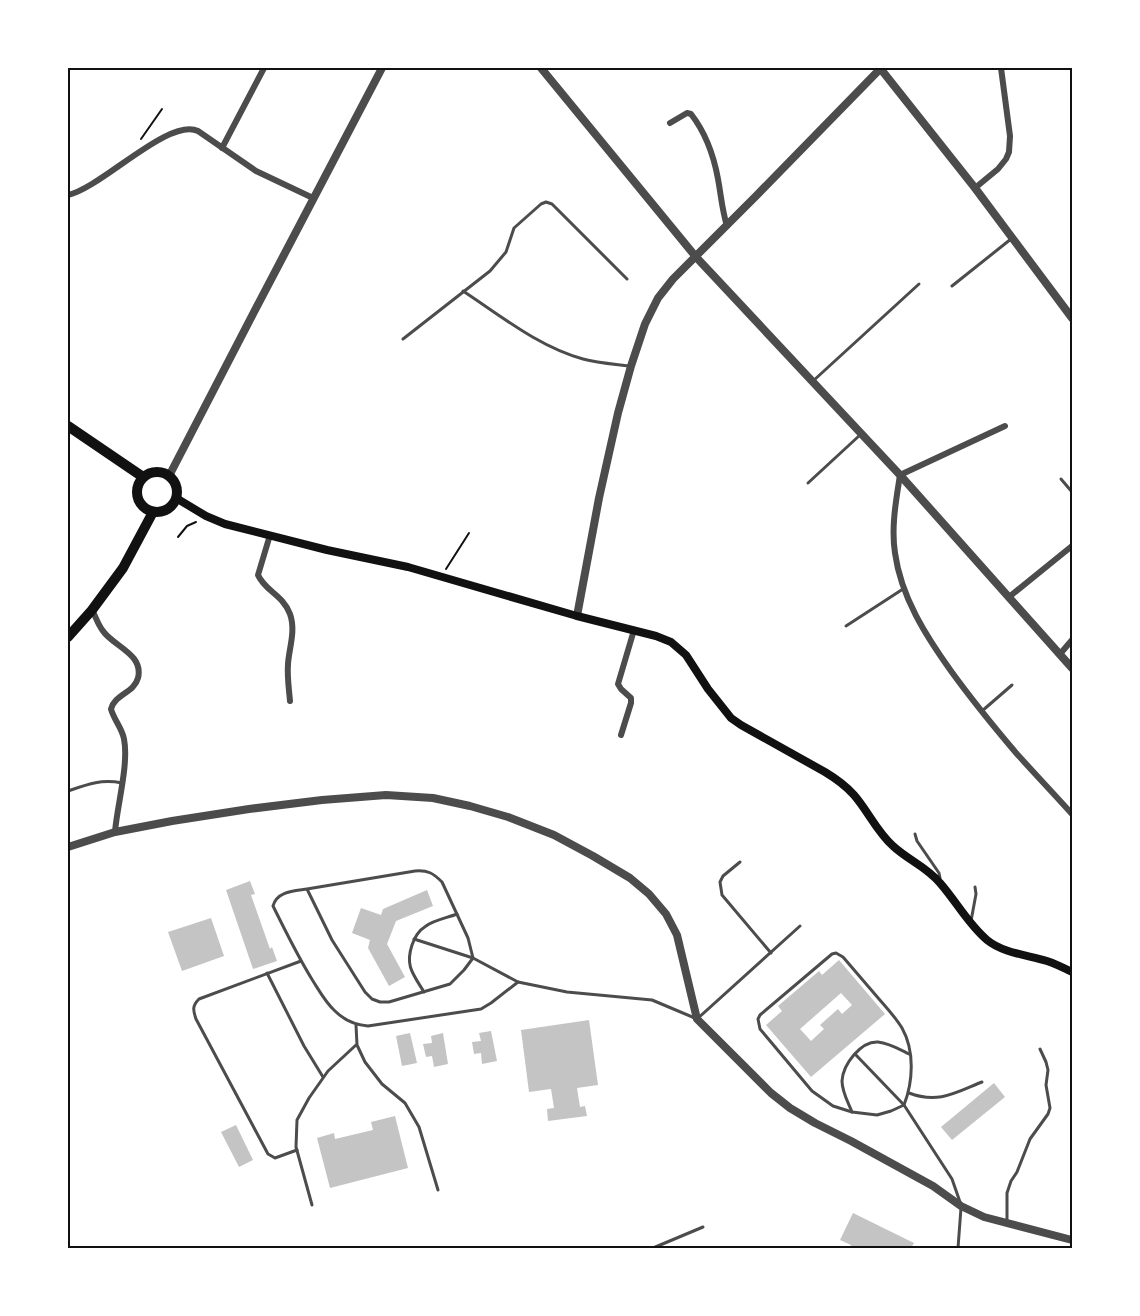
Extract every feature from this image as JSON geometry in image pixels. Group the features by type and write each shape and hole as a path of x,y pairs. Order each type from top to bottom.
{"highway":[{"path":"68,426 143,477"},
{"path":"153,472 169,476 176,486 176,498 173,504 160,512 147,509 141,504 137,490 143,477 153,472"},
{"path":"68,637 92,610 123,568 153,512"}],"main road":[{"path":"176,498 206,516 225,524 327,550 408,567 671,642 686,655 708,689 731,718 837,779 853,794 893,846 932,874 987,940 1025,956 1048,961 1072,972"}],"street":[{"path":"222,148 264,68"},
{"path":"169,476 382,68"},
{"path":"541,68 696,257 900,475 1072,668"},
{"path":"975,188 998,169 1009,152 1010,136 1001,68"},
{"path":"576,616 599,498 631,366 645,324 658,298 673,279 727,226 877,69 975,188 1072,318"},
{"path":"670,123 687,113 691,114 705,137 715,166 727,226"},
{"path":"68,195 89,186 147,147 181,130 193,128 256,171 314,198"},
{"path":"900,475 1005,426"},
{"path":"900,475 894,516 894,551 903,589 915,615 929,639 981,711 1072,814"},
{"path":"270,536 258,575 264,585 278,596 290,615 292,633 288,682 290,702"},
{"path":"1009,597 1072,546"},
{"path":"92,610 103,632 132,656 139,669 137,681 117,698 111,709 125,741 122,783 114,832"},
{"path":"621,735 631,698 618,684 634,630"},
{"path":"1060,654 1072,640"},
{"path":"68,848 114,832 172,821 322,800 386,795 433,798 508,817 554,835 593,856 630,878 649,894 666,914 677,935 697,1019 755,1077 790,1108 984,1217 1072,1240"}],"lane":[{"path":"403,339 490,271 506,252 514,228 546,202 552,204 627,279"},
{"path":"952,286 1012,237"},
{"path":"812,382 919,284"},
{"path":"463,291 532,337 564,352 600,363 631,366"},
{"path":"808,483 861,434"},
{"path":"1061,479 1072,492"},
{"path":"846,626 903,589"},
{"path":"981,711 1012,685"},
{"path":"68,790 101,781 122,783"},
{"path":"915,834 917,841 939,873 941,883"},
{"path":"740,862 723,876 720,890 727,902 771,953"},
{"path":"473,958 468,938 442,882 427,870 288,892 280,895 274,901 273,906 301,961 326,1001 335,1011 356,1025 369,1026 481,1010 518,982"},
{"path":"971,923 975,887"},
{"path":"307,889 332,940 365,992 372,999 389,1002 450,984 473,958"},
{"path":"424,992 412,972 408,957 414,939 427,925 457,914"},
{"path":"414,939 473,958 518,982 567,992 652,1000 697,1019 800,926"},
{"path":"832,954 838,954 843,957 903,1029 910,1055 909,1093 904,1105 877,1115 852,1112 833,1106 812,1091 760,1029 758,1019 760,1015 832,954"},
{"path":"297,1150 274,1158 268,1154 196,1019 193,1009 199,999 301,961"},
{"path":"267,973 304,1046 324,1078"},
{"path":"356,1025 357,1045 364,1062 382,1084 405,1103 419,1126 438,1190"},
{"path":"852,1112 845,1097 843,1073 862,1047 875,1042 886,1043 910,1055"},
{"path":"312,1205 296,1146 297,1120 328,1071 357,1045"},
{"path":"1007,1223 1007,1193 1011,1181 1030,1139 1050,1108 1048,1070 1040,1049"},
{"path":"855,1054 904,1105 952,1179 962,1206 958,1248"},
{"path":"909,1093 928,1098 948,1097 981,1082"},
{"path":"653,1248 703,1227"}],"path":[{"path":"140,141 162,109"},
{"path":"178,537 187,526 199,522"},
{"path":"442,576 469,533"}],"building":[{"path":"250,881 255,894 251,895 270,949 272,947 277,961 253,969 226,890"},
{"path":"427,890 433,906 396,921 387,944 405,977 389,986 368,948 370,940 352,933 361,908 381,915 383,909"},
{"path":"211,918 224,956 182,971 168,932"},
{"path":"839,960 885,1014 811,1077 766,1025 782,1011 778,1006 819,971 822,975","holes":["841,993 852,1005 842,1014 838,1009 820,1025 824,1029 811,1041 800,1029"]},
{"path":"589,1020 598,1085 577,1088 580,1107 585,1106 587,1116 548,1121 547,1109 554,1108 551,1089 529,1092 521,1030"},
{"path":"491,1031 497,1061 482,1064 481,1053 474,1054 472,1042 481,1041 479,1033"},
{"path":"410,1033 417,1063 402,1066 396,1036"},
{"path":"443,1033 448,1064 434,1067 432,1056 426,1057 423,1044 432,1043 431,1036"},
{"path":"994,1083 1005,1097 952,1140 941,1127"},
{"path":"395,1116 408,1168 330,1188 317,1138 334,1133 335,1139 373,1130 371,1122"},
{"path":"236,1125 253,1160 239,1167 221,1132"},
{"path":"853,1213 914,1243 911,1248 850,1248 851,1245 840,1240"}]}
